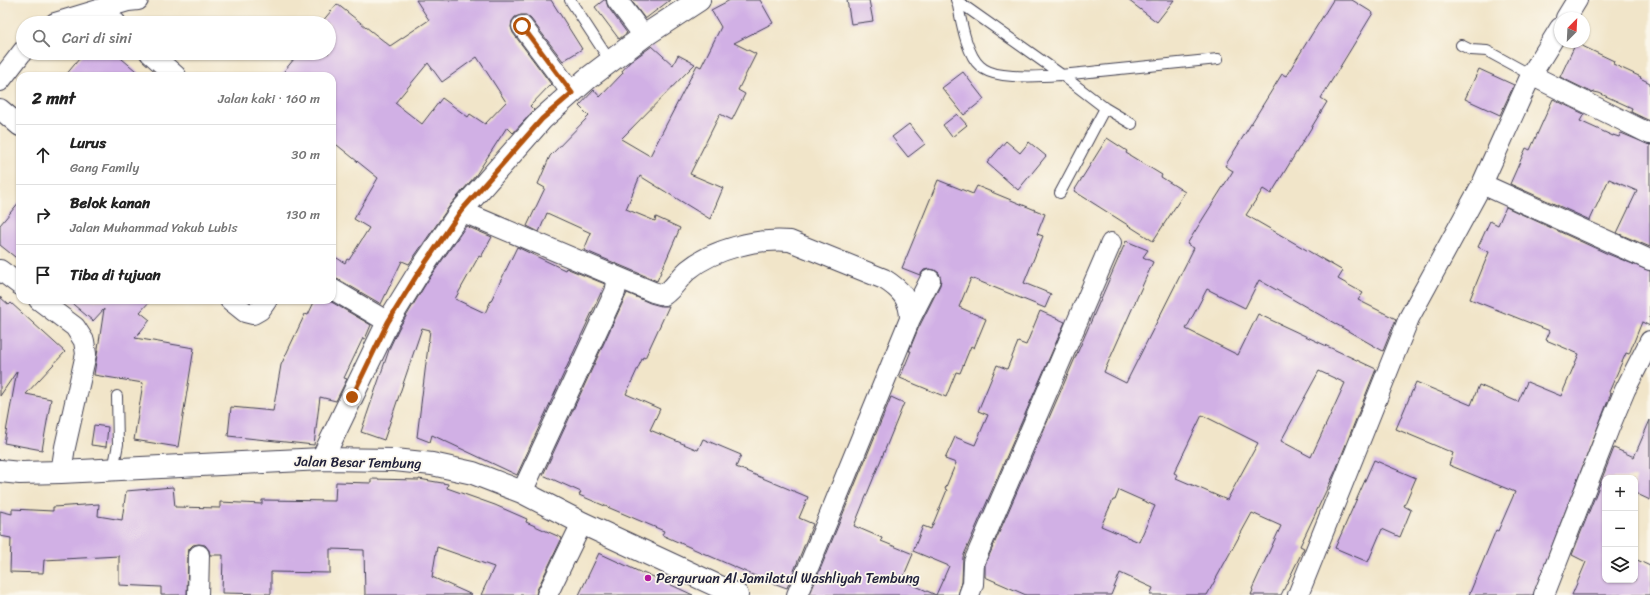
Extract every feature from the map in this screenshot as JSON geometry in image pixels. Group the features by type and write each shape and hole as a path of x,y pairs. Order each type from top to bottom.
{"main road":[{"path":"322,459 388,322 417,275 461,211 542,119 610,61 644,36 699,0"},
{"name":"Jalan Besar Tembung","path":"0,471 20,473 61,472 322,459 395,460 432,464 473,473 522,492 582,523 737,595"}],"street":[{"path":"78,16 138,0"},
{"path":"617,0 644,36"},
{"path":"1570,12 1577,0"},
{"path":"100,9 108,16"},
{"path":"522,26 572,93"},
{"path":"1298,595 1409,318 1482,184 1531,75 1554,38"},
{"path":"0,81 16,60"},
{"path":"158,60 171,72"},
{"path":"1531,75 1650,134"},
{"path":"0,109 16,123"},
{"path":"1482,184 1650,260"},
{"path":"461,211 664,295 671,290 687,271 697,264 715,256 756,241 774,239 790,241 884,279 897,287 910,308 910,319"},
{"path":"969,595 973,584 974,562 1111,243"},
{"path":"0,270 16,282"},
{"path":"522,492 615,292 618,284 612,274"},
{"path":"797,595 910,319 930,280"},
{"path":"336,291 388,322"},
{"path":"44,304 75,327 84,341 86,354 65,447 61,472"},
{"path":"235,304 245,312 253,314 260,310 264,304"},
{"path":"1544,595 1620,402 1650,341"},
{"path":"547,595 582,523"},
{"path":"198,595 199,555"}],"lane":[{"path":"570,0 610,61"},
{"path":"956,0 1062,75 1105,108 1132,124"},
{"path":"956,0 969,47 975,59 980,66 990,72 1002,75 1062,75 1218,59"},
{"path":"1461,45 1471,50 1487,51 1531,75"},
{"path":"1060,192 1105,108"},
{"path":"113,470 118,444 117,396"}],"building":[{"path":"416,0 551,0 582,49 563,61 531,19 526,15 515,17 512,21 511,27 513,33 551,84 530,106 534,110 513,133 507,127 476,175 451,204 409,264 402,261 381,304 336,279 336,257 345,263 347,259 349,260 369,228 354,219 378,178 336,144 336,72 283,72 293,60 336,60 336,16 327,16 337,4 390,46 429,20","holes":["477,57 506,102 485,124 470,114 468,117 442,98 422,124 395,103 428,63 442,82"]},
{"path":"606,0 608,7 627,33 619,39 595,7"},
{"path":"631,0 670,0 645,19"},
{"path":"730,0 760,0 773,23 734,43 756,54 738,90 745,94 732,120 720,114 690,174 723,188 710,219 640,176 626,209 655,221 656,217 680,228 657,281 584,250 591,233 547,213 539,232 527,226 545,188 538,184 550,156 589,116 579,106 594,90 600,97 623,73 622,71 630,62 652,46 673,65 678,55 695,64 621,139 650,156 697,65 701,67 721,27 711,10"},
{"path":"847,0 869,0 873,21 851,24"},
{"path":"1128,0 1174,0 1157,22"},
{"path":"1333,0 1352,0 1373,13 1321,98 1327,102 1271,194 1263,189 1246,215 1343,271 1338,279 1363,293 1358,300 1396,319 1383,351 1259,280 1245,308 1207,289 1186,329 1238,355 1258,314 1376,369 1335,472 1300,546 1304,548 1281,595 1251,595 1252,589 1281,526 1252,513 1207,595 1150,595 1153,588 1120,573 1111,595 1026,595 985,577 985,565 1126,241 1148,250 1143,257 1153,262 1104,372 1126,383 1194,248 1187,244 1233,171 1225,166 1282,74 1286,76","holes":["1319,371 1345,383 1311,457 1281,441","1202,415 1258,443 1227,500 1176,478 1178,475 1174,473","1119,490 1155,506 1139,542 1101,526 1113,500 1115,500"]},
{"path":"1574,48 1587,48 1614,61 1613,64 1641,77 1640,78 1650,83 1650,121 1631,112 1632,108 1599,93 1593,93 1560,77"},
{"path":"78,60 123,60 137,72 68,72"},
{"path":"1479,69 1514,85 1500,115 1465,99"},
{"path":"963,72 984,99 964,115 942,88"},
{"path":"1553,99 1584,114 1580,121 1613,136 1619,137 1621,133 1650,145 1650,247 1617,233 1637,191 1609,179 1590,220 1510,184 1526,148 1530,150"},
{"path":"957,114 967,125 952,137 943,125"},
{"path":"909,124 925,144 908,157 892,137"},
{"path":"1107,138 1127,151 1126,153 1162,175 1161,177 1185,192 1153,241 1074,191"},
{"path":"1006,141 1020,153 1029,142 1046,156 1018,190 987,163"},
{"path":"938,180 973,194 977,186 1045,214 1037,234 1043,236 1024,283 1051,294 1045,308 971,278 959,307 986,319 974,348 971,346 960,373 956,372 946,397 900,378 918,329 940,285 941,280 939,273 935,270 924,270 920,275 902,268"},
{"path":"16,206 16,258 0,245 0,225"},
{"path":"1506,207 1608,254 1650,271 1650,326 1642,322 1629,354 1626,353 1609,392 1611,393 1533,595 1469,595 1496,530 1498,531 1515,492 1449,465 1453,453 1396,429 1416,382 1471,405 1479,385 1518,402 1527,382 1561,396 1579,354 1546,340 1550,331 1470,299 1489,252 1478,247 1490,221 1498,225"},
{"path":"466,226 492,237 481,257 479,256 455,299 485,313 517,247 565,270 566,268 605,284 517,475 432,435 430,442 417,437 430,330 422,328 384,440 361,432 390,347 399,328 427,282"},
{"path":"627,293 650,303 661,306 669,306 645,358 643,357 626,394 660,409 650,430 698,450 703,439 741,455 736,467 808,497 799,518 813,524 787,588 762,579 662,535 664,531 579,495 581,492 543,475"},
{"path":"0,297 9,305 11,303 65,352 26,394 51,399 42,450 4,443 17,371 0,396"},
{"path":"73,304 147,304 140,312 150,320 135,338 194,348 178,447 134,440 143,383 94,375 104,309 93,321"},
{"path":"313,304 335,304 371,325 365,339 363,338 344,378 347,379 336,401 320,397 314,445 228,436 231,407 273,411 281,365 305,314 308,315"},
{"path":"1040,311 1065,322 963,557 962,582 958,595 936,595 949,566 913,551 923,526 931,529 947,490 945,489 956,463 945,459 955,437 975,445 988,415 978,411 997,365 1007,369 1018,342 1026,345"},
{"path":"891,397 904,403 854,526 882,538 881,541 913,554 902,580 936,595 810,594"},
{"path":"1650,420 1650,500 1638,494 1638,475 1603,475 1614,448 1634,457"},
{"path":"94,425 108,427 106,447 91,445"},
{"path":"1374,460 1416,478 1404,506 1411,510 1400,537 1382,529 1368,562 1335,548"},
{"path":"371,479 419,479 448,484 447,488 495,505 527,519 526,522 562,538 536,595 481,595 494,567 437,547 432,577 472,595 365,595 364,550 330,549 330,573 271,572 271,594 222,593 223,555 210,555 209,550 205,545 199,544 193,545 189,549 187,595 161,595 161,587 119,585 119,556 44,560 43,573 10,572 11,538 0,536 0,511 12,514 12,509 53,511 53,507 99,504 98,516 122,520 126,491 173,487 175,507 220,508 220,502 262,504 262,500 335,501 336,482 371,483"},
{"path":"1602,479 1602,583 1638,583 1638,560 1650,566 1650,595 1572,595 1586,562 1572,555"},
{"path":"599,553 642,573 643,572 693,595 579,595"}],"place":[{"name":"Perguruan Al Jamilatul Washliyah Tembung","path":"648,578"}],"route":[{"path":"352,397 388,322 417,275 461,211 542,119 572,93 522,26"}]}
